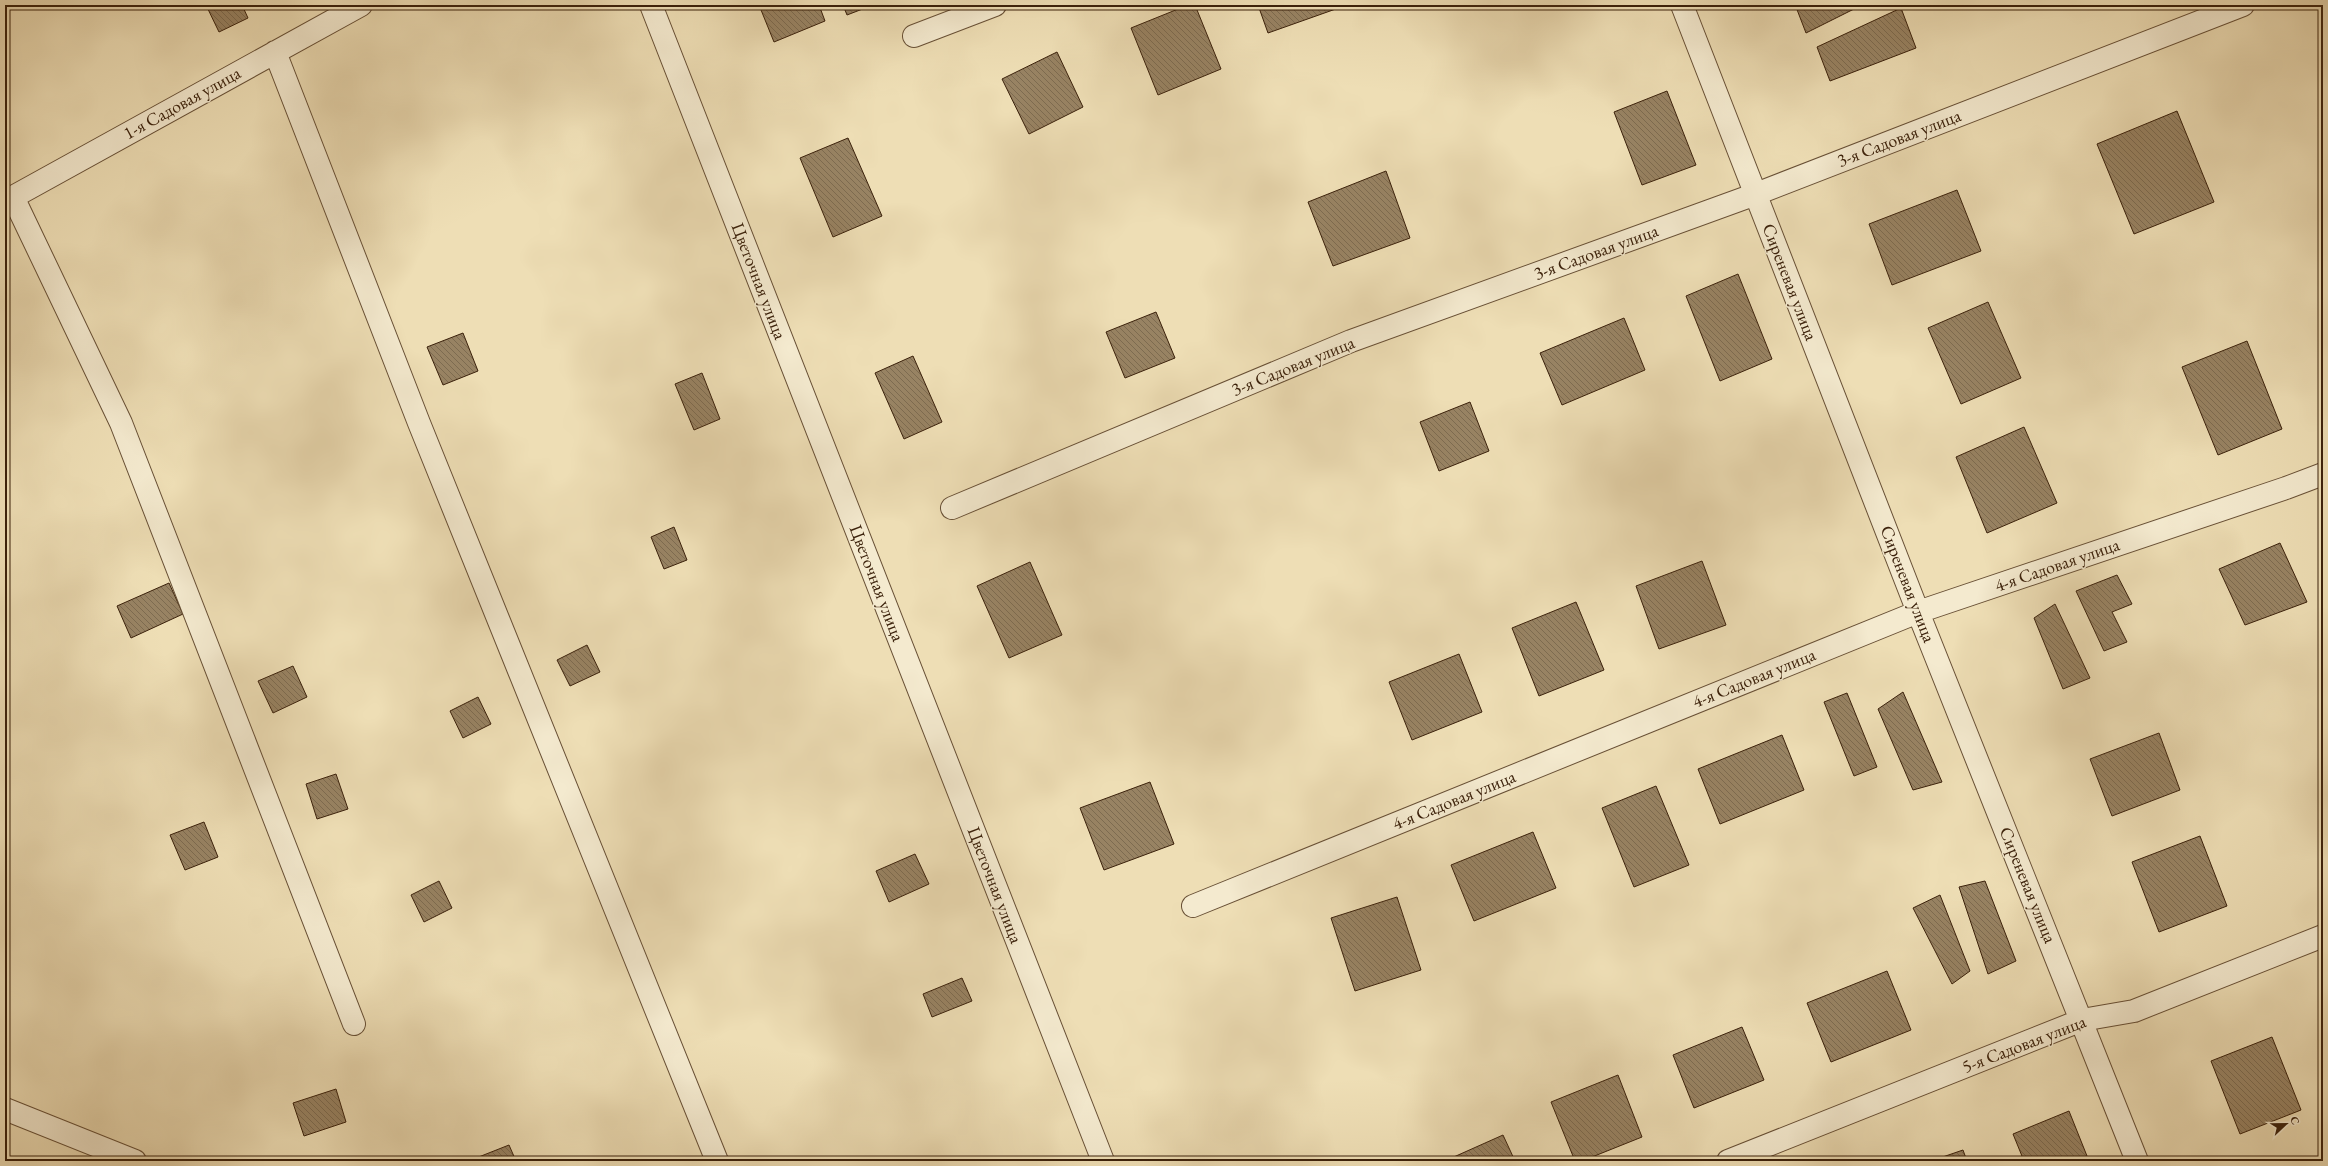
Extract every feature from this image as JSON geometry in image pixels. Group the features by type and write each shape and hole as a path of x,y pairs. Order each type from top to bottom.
{"street":[{"name":"1-я Садовая улица","path":"9,201 361,5"},
{"name":"Цветочная улица","path":"651,5 1103,1161"},
{"path":"914,36 995,5"},
{"name":"Сиреневая улица","path":"1682,5 1918,612 2137,1161"},
{"name":"3-я Садовая улица","path":"952,508 1351,341 1756,194 2243,5"},
{"path":"275,52 419,424 717,1161"},
{"path":"9,201 121,423 354,1024"},
{"name":"4-я Садовая улица","path":"1193,906 1918,612 2286,488 2323,474"},
{"name":"5-я Садовая улица","path":"1728,1161 2082,1020 2134,1011 2323,936"},
{"path":"5,1109 135,1161"}],"building":[{"path":"206,5 242,5 248,18 219,32"},
{"path":"759,5 819,5 825,21 774,42"},
{"path":"843,5 873,5 847,15"},
{"path":"1188,5 1195,5 1221,69 1158,95 1131,28"},
{"path":"1258,5 1347,5 1268,33"},
{"path":"1802,5 1862,5 1806,33 1796,7"},
{"path":"1901,8 1916,48 1830,81 1817,47"},
{"path":"1057,52 1083,107 1029,134 1002,79"},
{"path":"1667,91 1696,165 1642,185 1614,112"},
{"path":"2177,111 2214,202 2134,234 2097,144"},
{"path":"848,138 882,216 833,237 800,158"},
{"path":"1386,171 1410,238 1333,266 1308,202"},
{"path":"1957,190 1981,251 1892,285 1869,224"},
{"path":"1738,274 1772,359 1720,381 1686,296"},
{"path":"1988,302 2021,378 1961,404 1928,328"},
{"path":"1156,312 1175,358 1125,378 1106,332"},
{"path":"1624,318 1645,370 1562,405 1540,353"},
{"path":"463,333 478,371 443,385 427,347"},
{"path":"2247,341 2282,429 2218,455 2182,367"},
{"path":"913,356 942,422 904,439 875,373"},
{"path":"702,373 720,419 694,430 675,384"},
{"path":"1470,402 1489,451 1439,471 1420,422"},
{"path":"2024,427 2057,503 1987,533 1956,457"},
{"path":"674,527 687,560 664,569 651,537"},
{"path":"2280,543 2307,602 2245,625 2219,569"},
{"path":"1702,561 1726,625 1659,649 1636,586"},
{"path":"1030,562 1062,635 1009,658 977,586"},
{"path":"2117,575 2132,604 2112,612 2127,642 2104,651 2076,591"},
{"path":"169,583 183,614 131,638 117,606"},
{"path":"1576,602 1604,670 1539,696 1512,628"},
{"path":"2055,604 2090,678 2063,689 2034,618"},
{"path":"587,645 600,672 570,686 557,660"},
{"path":"1459,654 1482,712 1412,740 1389,682"},
{"path":"293,666 307,697 273,713 258,681"},
{"path":"1903,692 1942,782 1913,790 1878,709"},
{"path":"1847,693 1877,767 1854,776 1824,702"},
{"path":"478,697 491,724 463,738 450,711"},
{"path":"2159,733 2180,790 2112,816 2090,759"},
{"path":"1782,735 1804,790 1720,824 1698,769"},
{"path":"336,774 348,809 317,819 306,784"},
{"path":"1150,782 1174,844 1104,870 1080,808"},
{"path":"1656,786 1689,865 1634,887 1602,808"},
{"path":"204,822 218,857 185,870 170,835"},
{"path":"1533,832 1556,888 1474,921 1451,865"},
{"path":"2200,836 2227,906 2159,932 2132,862"},
{"path":"915,854 929,884 889,902 876,871"},
{"path":"439,881 452,908 424,922 411,895"},
{"path":"1985,881 2016,961 1988,974 1959,887"},
{"path":"1940,895 1970,971 1952,984 1913,908"},
{"path":"1397,897 1421,970 1355,991 1331,918"},
{"path":"1887,971 1911,1030 1831,1062 1807,1003"},
{"path":"962,978 972,1001 932,1017 923,994"},
{"path":"1742,1027 1764,1080 1694,1108 1673,1055"},
{"path":"2272,1037 2301,1110 2240,1134 2211,1061"},
{"path":"1618,1075 1642,1137 1582,1161 1575,1161 1551,1102"},
{"path":"336,1089 346,1122 304,1136 293,1103"},
{"path":"2069,1111 2089,1161 2024,1161 2013,1134"},
{"path":"1503,1135 1515,1161 1447,1160"},
{"path":"509,1145 516,1161 471,1160"},
{"path":"1963,1150 1967,1161 1931,1161"}]}
